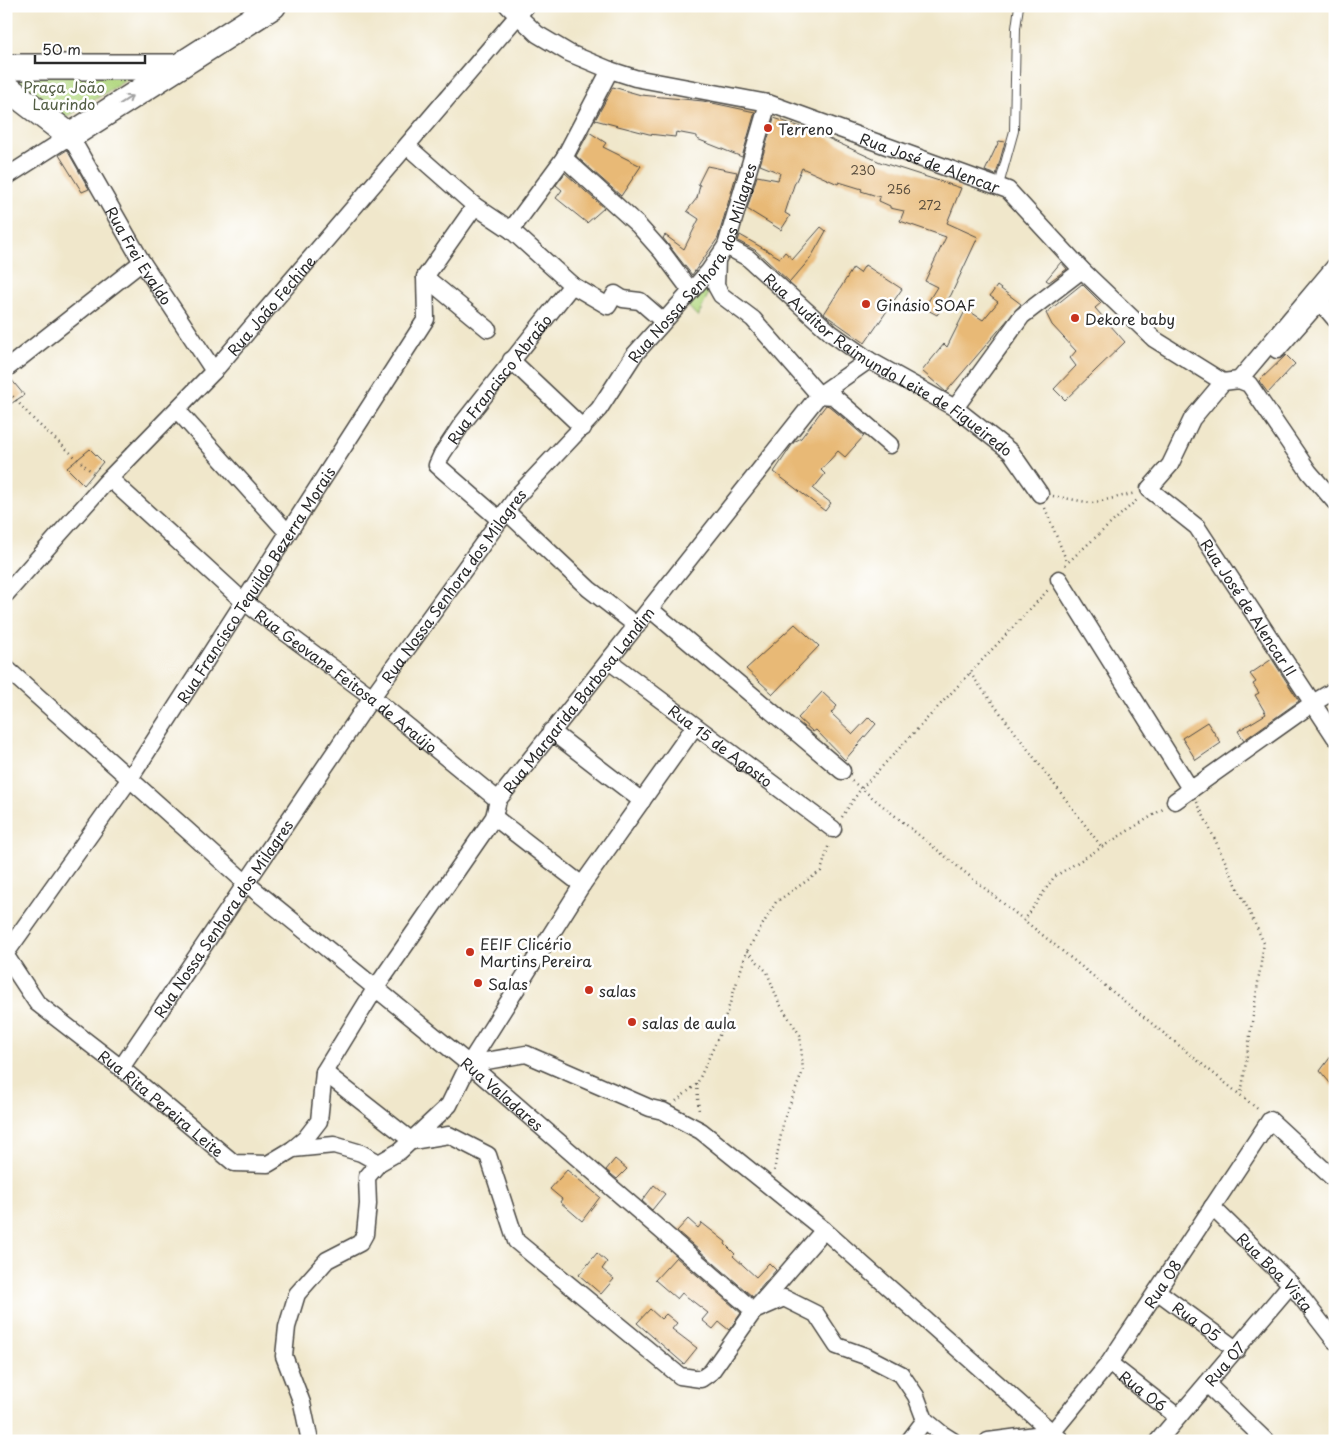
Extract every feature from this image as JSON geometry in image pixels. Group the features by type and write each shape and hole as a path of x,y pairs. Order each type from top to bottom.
{"main road":[{"path":"6,87 70,136 273,6"},
{"path":"6,67 176,67"}],"street":[{"name":"Rua José de Alencar","path":"517,10 537,34 553,44 610,70 635,78 768,103 999,185 1008,190 1082,270 1154,339 1237,382 1335,502"},
{"name":"Rua João Fechine","path":"6,594 107,481 214,371 407,146 517,10"},
{"path":"512,230 564,158 610,70"},
{"name":"Rua Nossa Senhora dos Milagres","path":"121,1068 372,698 518,495 599,409 634,355 691,291 721,253 768,103"},
{"path":"6,177 70,136"},
{"name":"Rua Frei Evaldo","path":"70,136 142,262 214,371"},
{"path":"407,146 475,206 512,230 572,284 608,306 615,294 623,299 640,301 664,321"},
{"path":"564,158 638,225 662,252 691,291"},
{"path":"475,206 425,277 488,330"},
{"path":"721,253 716,286 721,295 753,319 819,395 833,396 890,445"},
{"name":"Rua Auditor Raimundo Leite de Figueiredo","path":"721,253 748,258 831,333 870,360 955,408 1011,452 1040,494"},
{"path":"6,369 142,262"},
{"path":"1149,489 1170,465 1192,419 1237,382 1315,295 1335,266"},
{"path":"955,408 1022,316 1082,270"},
{"name":"Rua Francisco Tequildo Bezerra Morais","path":"6,954 130,780 243,601 426,319 425,277"},
{"name":"Rua Francisco Abraão","path":"503,516 437,466 442,454 462,424 510,360 572,284"},
{"path":"1315,295 1335,284"},
{"path":"1315,295 1335,319"},
{"path":"510,360 583,428"},
{"name":"Rua Margarida Barbosa Landim","path":"293,1149 305,1139 318,1121 324,1072 375,989 494,817 498,800 819,395 870,360"},
{"path":"177,410 288,533"},
{"name":"Rua Geovane Feitosa de Araújo","path":"107,481 243,601 372,698 498,800"},
{"name":"Rua José de Alencar II","path":"1149,489 1197,527 1335,737"},
{"path":"503,516 589,589 637,626"},
{"path":"1059,579 1192,790"},
{"path":"650,609 842,771"},
{"name":"Rua 15 de Agosto","path":"609,661 833,829"},
{"name":"Rua Valadares","path":"6,668 246,883 470,1064 754,1311"},
{"path":"1175,802 1313,703 1335,690"},
{"path":"310,1441 302,1403 284,1356 287,1327 297,1294 327,1260 360,1243 365,1234 368,1204 367,1177 379,1163 412,1141 449,1105 470,1064 582,885 695,726"},
{"path":"551,731 642,801"},
{"path":"494,817 582,885"},
{"name":"Rua Rita Pereira Leite","path":"6,954 37,1003 121,1068 234,1163 268,1164 293,1149 334,1145 361,1153 379,1163"},
{"path":"470,1064 526,1054 542,1059 650,1108 663,1111 701,1131 824,1230 1053,1438"},
{"path":"324,1072 412,1141 449,1135 488,1155 516,1242 680,1376 700,1379 711,1372 754,1311 824,1230"},
{"path":"1270,1120 1335,1180"},
{"name":"Rua 08","path":"1053,1438 1109,1364 1270,1120"},
{"name":"Rua Boa Vista","path":"1212,1206 1291,1284 1335,1341"},
{"name":"Rua 07","path":"1158,1441 1291,1284"},
{"name":"Rua 05","path":"1156,1291 1237,1350"},
{"path":"754,1311 784,1298 816,1314 837,1346 868,1357 901,1374 916,1396 926,1420 953,1441"},
{"name":"Rua 06","path":"1109,1364 1178,1417"},
{"path":"1206,1384 1266,1441"},
{"path":"909,1441 926,1420"},
{"path":"988,1441 1053,1438"}],"lane":[{"path":"999,185 1014,131 1016,28 1019,6"}],"path":[{"path":"6,389 35,420 107,481"},
{"path":"1040,494 1092,504 1149,489"},
{"path":"663,1111 697,1084 720,1031 747,952 776,902 821,871 833,829 860,790 1059,579 1067,562 1149,489"},
{"path":"1040,494 1067,562"},
{"path":"970,672 1102,846"},
{"path":"842,771 860,790 1270,1120"},
{"path":"1192,790 1264,943 1240,1095"},
{"path":"1024,921 1054,877 1175,802"},
{"path":"747,952 767,972 779,1003 800,1035 803,1070 784,1119 771,1187"},
{"path":"697,1084 701,1131"}],"green space":[{"name":"Praça João Laurindo","path":"139,72 62,120 6,76"},
{"path":"709,280 714,281 698,317 686,304"}],"building":[{"path":"613,87 641,95 703,101 755,112 742,157 697,139 697,136 676,132 675,137 649,134 595,120"},
{"path":"774,118 810,130 880,162 961,188 947,223 978,237 951,295 937,315 924,308 937,287 925,281 946,237 900,221 904,211 890,208 890,206 879,201 880,197 861,191 862,189 839,182 838,184 802,168 785,213 790,216 781,230 747,209 757,176 778,180 780,173 760,165"},
{"path":"589,132 606,143 603,147 641,166 621,196 576,156"},
{"path":"999,141 1005,142 996,175 985,171"},
{"path":"67,150 89,189 82,192 59,155"},
{"path":"707,166 737,172 718,238 692,275 663,238 665,235 684,249 699,219 687,211 697,198 700,185 698,184"},
{"path":"565,173 604,208 587,223 556,198 562,190 556,185"},
{"path":"821,227 826,231 810,259 790,282 755,250 738,241 740,235 780,258 785,252 793,259"},
{"path":"1061,262 1067,269 1049,282 1046,280"},
{"name":"Ginásio SOAF","path":"865,265 902,289 865,343 824,314 853,268 860,273"},
{"path":"1082,284 1101,303 1095,308 1125,342 1065,400 1054,389 1076,366 1070,358 1076,351 1052,325 1046,313"},
{"path":"997,286 1021,304 946,392 922,371 944,344 947,347 966,309 983,320 998,302 990,296"},
{"path":"1286,355 1295,364 1268,393 1259,381"},
{"path":"10,378 24,395 6,407 6,379"},
{"path":"826,405 864,436 845,457 838,451 821,470 825,474 813,489 831,503 825,511 774,472 794,442 801,438"},
{"path":"90,449 103,462 84,485 67,468"},
{"path":"795,624 819,646 773,694 746,669"},
{"path":"1272,659 1299,701 1244,740 1238,731 1266,714 1255,695 1259,693 1253,684 1256,682 1250,674"},
{"path":"822,692 837,706 831,713 853,734 869,717 876,724 845,760 816,730 813,732 798,718"},
{"path":"1207,722 1221,743 1196,760 1182,738"},
{"path":"1335,1051 1335,1089 1320,1071"},
{"path":"615,1159 627,1169 617,1179 606,1170"},
{"path":"567,1170 600,1197 582,1221 560,1202 562,1199 550,1189"},
{"path":"654,1185 665,1194 652,1210 642,1201"},
{"path":"688,1219 698,1228 702,1223 726,1242 725,1244 735,1254 733,1256 756,1277 769,1263 776,1270 753,1297 677,1231"},
{"path":"597,1253 607,1262 602,1269 614,1279 601,1294 579,1275"},
{"path":"676,1257 741,1313 729,1330 719,1322 713,1329 702,1320 708,1313 682,1293 677,1299 655,1280"},
{"path":"650,1309 661,1319 666,1314 677,1323 672,1329 697,1348 684,1364 637,1323"}],"place":[{"name":"Terreno","path":"768,128"},
{"name":"Ginásio SOAF","path":"866,304"},
{"name":"Dekore baby","path":"1075,318"},
{"name":"EEIF Clicério Martins Pereira","path":"470,952"},
{"name":"Salas","path":"478,983"},
{"name":"salas","path":"589,990"},
{"name":"salas de aula","path":"632,1022"}]}
